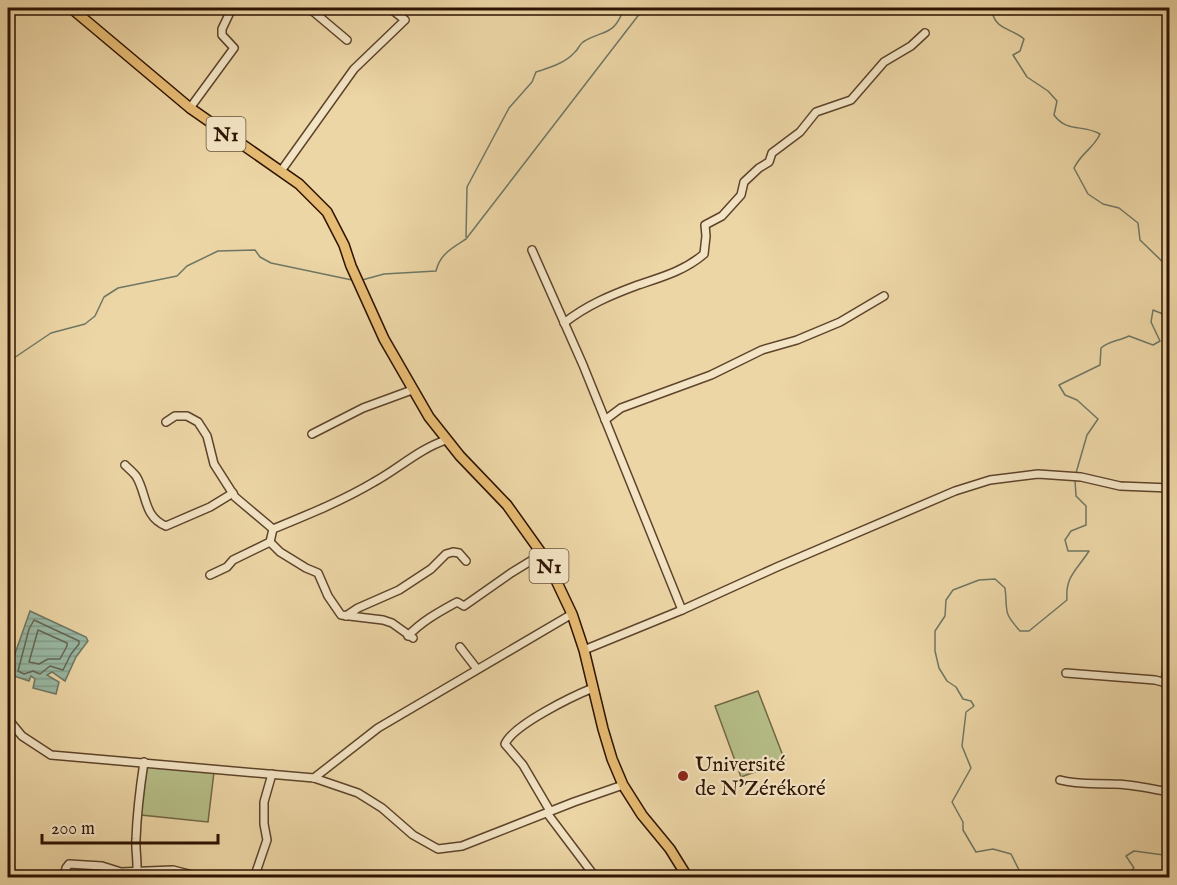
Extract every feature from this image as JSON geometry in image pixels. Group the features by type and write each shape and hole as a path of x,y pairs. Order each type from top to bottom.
{"main road":[{"name":"N1","path":"71,8 190,108 281,171 308,192 327,212 344,245 384,339 412,390 446,440 507,504 542,554 572,614 584,650 612,759 623,785 642,815 670,849 688,878"}],"street":[{"path":"190,108 234,48 222,35 222,29 232,8"},
{"path":"309,8 347,40"},
{"path":"281,171 354,69 405,20 390,8"},
{"path":"564,323 583,308 675,273 704,254 705,225 722,216 741,195 744,182 751,174 769,162 772,153 800,132 816,112 851,100 884,62 911,46 925,33"},
{"path":"532,250 605,420 681,610"},
{"path":"605,420 621,408 711,375 762,350 797,340 840,322 884,296"},
{"path":"312,434 363,408 412,390"},
{"path":"166,422 175,416 187,416 198,422 207,436 214,464 233,493 247,510 273,530"},
{"path":"273,530 355,493 400,467 420,452 446,440"},
{"path":"125,465 137,477 150,514 157,523 166,526 204,510 233,493"},
{"path":"584,650 955,491 990,480 1038,474 1081,477 1120,486 1170,488"},
{"path":"270,542 273,530"},
{"path":"210,575 227,567 233,560 270,542"},
{"path":"270,542 280,552 318,573 328,596 341,615 383,620 392,623 410,637 419,625 441,611 457,602 464,606 542,554"},
{"path":"346,616 358,608 399,590 431,569 446,554 453,552 459,554 466,561"},
{"path":"314,778 378,728 572,614"},
{"path":"1066,673 1085,673 1111,678 1167,683 1170,647"},
{"path":"460,648 477,669"},
{"path":"593,688 556,705 513,733 505,744 523,765 548,812 596,878"},
{"path":"8,719 22,736 51,755 314,778 358,793 382,808 413,835 438,849 462,846 623,785"},
{"path":"137,874 135,850 137,807 144,762"},
{"path":"254,878 267,840 264,802 272,774"},
{"path":"1060,780 1070,783 1113,783 1141,786 1170,792"},
{"path":"65,873 69,864 102,866 137,874 172,870 200,877 227,878"}],"green space":[{"path":"758,691 785,761 741,777 715,706"},
{"path":"146,766 214,772 208,822 141,815"}],"water":[{"path":"30,611 86,637 88,641 76,657 65,681 52,672 47,675 59,682 56,694 33,688 35,679 31,676 29,681 11,675 11,665"}],"waterway":[{"path":"466,237 467,187 509,108 532,82 536,72 570,57 583,42 608,31 616,24 624,8"},
{"path":"362,280 384,274 436,271 444,256 466,239 644,8"},
{"path":"991,8 1000,25 1024,39 1020,51 1013,55 1027,77 1048,91 1057,101 1054,115 1059,121 1100,134 1074,168 1088,194 1103,204 1119,208 1138,223 1140,240 1168,267 1170,273"},
{"path":"8,362 51,333 85,324 95,316 104,297 118,288 177,276 187,266 218,251 255,250 260,257 271,263 352,280"},
{"path":"1076,473 1087,435 1098,419 1077,400 1065,395 1059,385 1100,365 1101,348 1107,344 1129,336 1153,345 1160,341 1151,322 1153,310 1168,316"},
{"path":"1170,314 1170,320"},
{"path":"1023,878 1011,854 993,849 976,852 963,830 963,822 952,802 971,768 962,746 966,712 974,706 971,701 963,699 956,687 947,681 939,668 935,651 935,631 945,616 946,600 953,590 979,580 995,579 1005,588 1008,615 1020,631 1029,631 1067,600 1070,579 1089,551 1068,551 1065,540 1071,531 1086,525 1086,506 1076,496 1075,480"},
{"path":"1124,878 1134,868 1126,856 1134,851 1170,858"}],"place":[{"name":"Université de N'Zérékoré","path":"683,776"}]}
